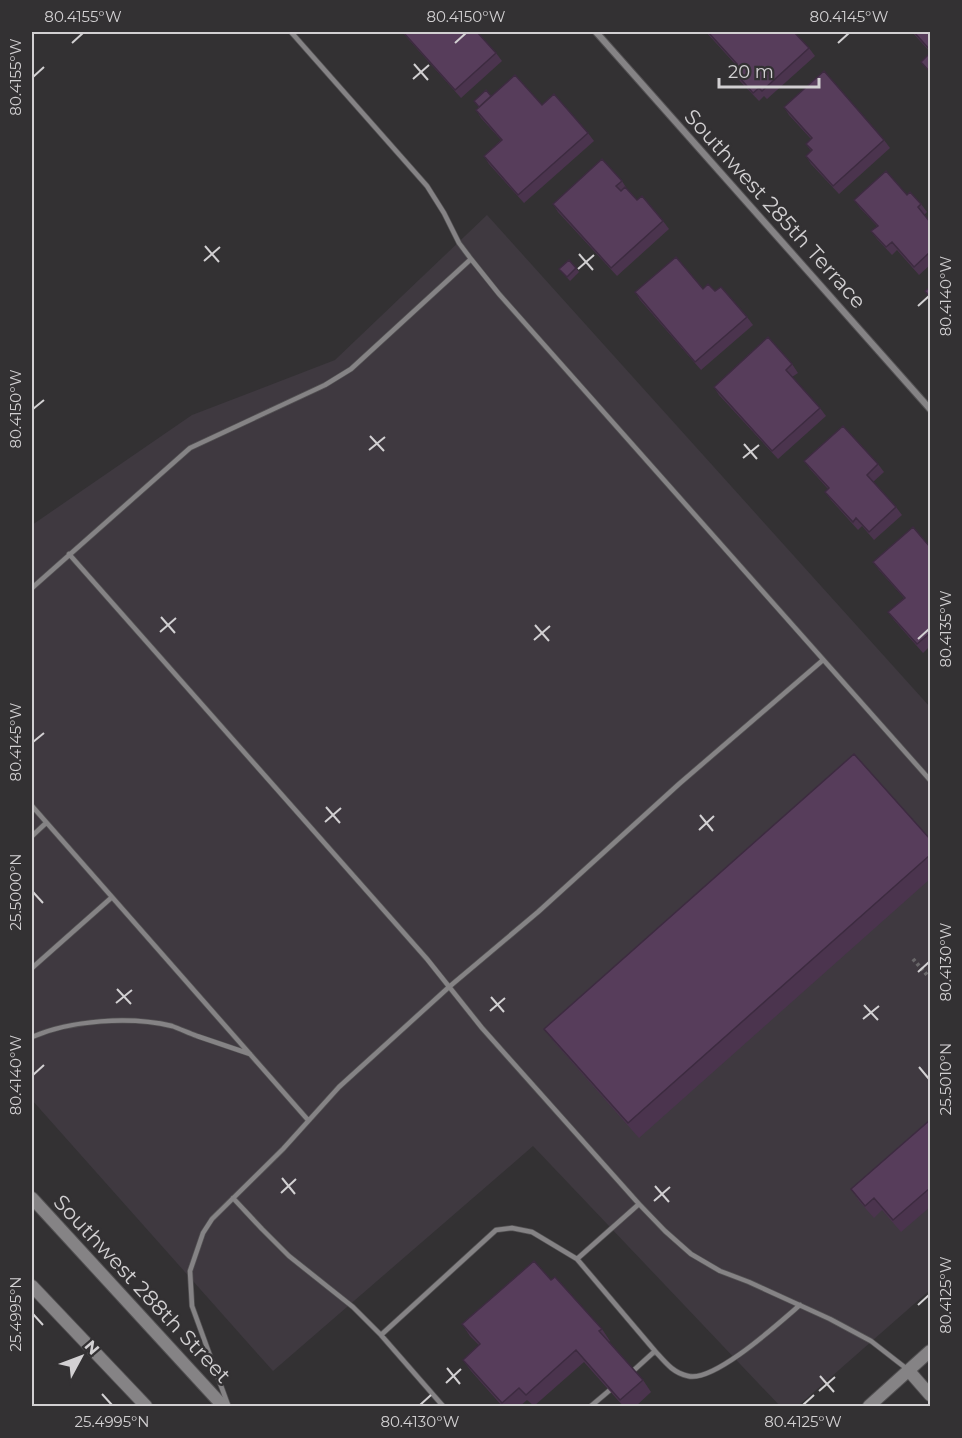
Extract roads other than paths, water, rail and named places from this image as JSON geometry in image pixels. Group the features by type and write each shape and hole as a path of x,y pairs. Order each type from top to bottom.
{"main road":[{"name":"Southwest 288th Street","path":"32,1198 223,1407"},
{"path":"32,1286 146,1407"},
{"path":"868,1407 930,1352"},
{"path":"909,1371 930,1395"}],"street":[{"name":"Southwest 285th Terrace","path":"596,32 930,408"}],"lane":[{"path":"291,32 427,186 459,243 507,303 930,780"},
{"path":"32,588 190,448 325,385 351,369 471,260"},
{"path":"69,554 419,951 482,1028 665,1231 691,1254 720,1271 800,1305 871,1341 909,1371"},
{"path":"229,1407 192,1306 190,1271 203,1233 212,1219 283,1149 339,1087 679,784 823,660"},
{"path":"32,806 308,1120"},
{"path":"32,836 46,823"},
{"path":"32,968 111,898"},
{"path":"32,1038 48,1031 83,1024 131,1021 172,1026 250,1054"},
{"path":"233,1198 274,1242 353,1306 443,1407"},
{"path":"577,1259 639,1204"},
{"path":"381,1335 496,1230 512,1228 532,1232 577,1259 674,1371 690,1377 707,1374 728,1362 754,1344 800,1305"},
{"path":"633,1371 655,1351"},
{"path":"591,1407 610,1390"}]}
